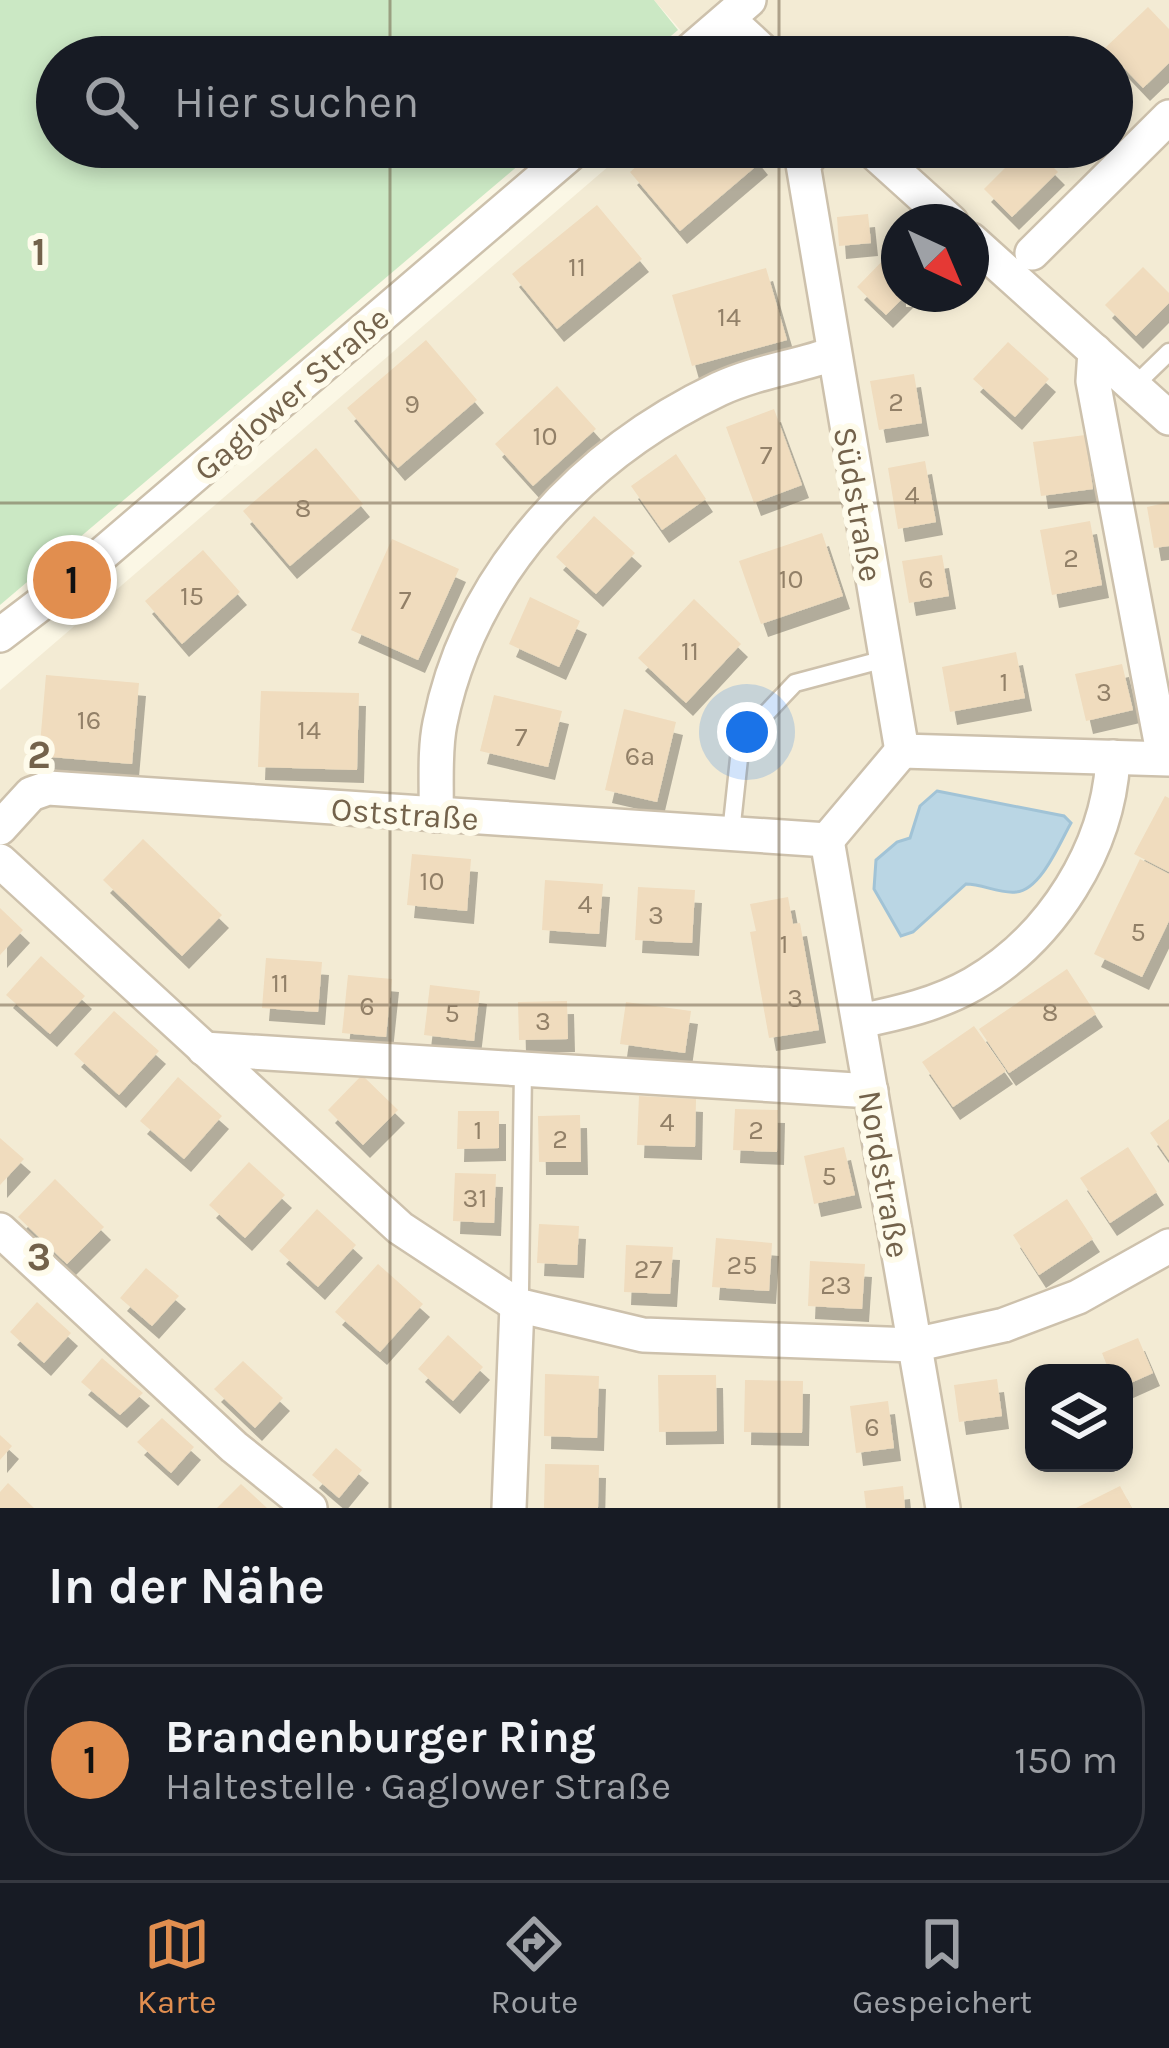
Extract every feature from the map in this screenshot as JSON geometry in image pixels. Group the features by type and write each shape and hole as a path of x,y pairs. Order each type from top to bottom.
{"street":[{"path":"707,36 738,9 755,36"},
{"path":"1133,153 1169,117"},
{"name":"Gaglower Straße","path":"0,635 72,580 553,168"},
{"name":"Südstraße","path":"803,168 902,751"},
{"path":"891,168 931,204"},
{"path":"1032,253 1118,168"},
{"path":"989,256 1169,418"},
{"path":"827,839 902,751 1167,759 1094,381 1095,351"},
{"path":"436,815 440,724 466,641 492,587 521,545 633,436 733,383 833,354"},
{"path":"860,1022 914,1010 974,983 1019,947 1065,898 1089,860 1108,810 1113,757"},
{"name":"Oststraße","path":"0,828 31,794 48,788 827,839"},
{"name":"Nordstraße","path":"827,839 943,1508"},
{"path":"0,861 400,1228 517,1305 643,1335 914,1345 1004,1324 1078,1297 1169,1246"},
{"path":"204,1048 871,1091"},
{"path":"0,1230 234,1447 310,1508"},
{"path":"509,1508 517,1305"}],"lane":[{"path":"1134,386 1169,352"},
{"path":"731,833 741,740 795,683 885,658"},
{"path":"517,1305 523,1069"}],"shaded area":[{"path":"654,0 1169,0 1169,1508 0,1508 0,690 607,168 1133,168 1133,36 686,36"}],"green space":[{"path":"0,0 654,0 678,30 671,36 36,36 36,168 515,168 0,605"}],"water":[{"path":"937,791 1064,816 1071,823 1049,864 1025,889 1010,892 966,884 913,932 901,936 874,889 876,860 897,842 910,838 920,806"}],"building":[{"path":"1148,7 1169,29 1169,63 1143,88 1133,77 1133,36 1118,36"},
{"path":"635,168 754,168 680,231 630,172"},
{"path":"1005,168 1054,168 1058,172 1012,217 984,189"},
{"path":"597,205 642,259 557,329 512,274"},
{"path":"868,214 871,243 839,246 837,217"},
{"path":"881,262 881,310 857,287"},
{"path":"1143,267 1169,293 1169,303 1136,336 1105,305"},
{"path":"766,268 787,340 692,366 672,295"},
{"path":"426,340 477,400 398,468 347,408"},
{"path":"1008,342 1049,379 1015,417 973,379"},
{"path":"914,374 922,423 879,430 870,381"},
{"path":"557,386 596,429 533,486 495,444"},
{"path":"774,409 802,485 754,503 726,427"},
{"path":"1085,435 1093,489 1041,496 1033,442"},
{"path":"316,448 363,504 290,566 243,511"},
{"path":"676,454 706,499 662,530 631,486"},
{"path":"925,461 936,522 898,529 888,468"},
{"path":"1169,502 1169,546 1154,548 1147,507"},
{"path":"594,516 635,553 596,594 556,557"},
{"path":"1090,521 1102,585 1052,595 1040,530"},
{"path":"822,533 843,596 761,624 739,561"},
{"path":"392,539 459,569 418,660 351,630"},
{"path":"203,550 240,592 182,644 145,601"},
{"path":"942,555 949,596 909,603 902,561"},
{"path":"530,597 580,621 559,667 509,644"},
{"path":"694,599 741,644 686,703 638,658"},
{"path":"1016,652 1025,698 950,712 942,667"},
{"path":"1122,664 1133,710 1086,721 1075,674"},
{"path":"46,675 139,683 132,764 39,756"},
{"path":"261,691 359,693 357,770 258,767"},
{"path":"494,695 562,711 548,767 480,751"},
{"path":"624,709 676,722 657,802 605,790"},
{"path":"1165,796 1169,798 1169,872 1134,854"},
{"path":"143,839 222,915 182,956 103,880"},
{"path":"412,854 471,859 467,911 407,905"},
{"path":"1140,859 1169,874 1169,921 1142,977 1094,954"},
{"path":"545,880 603,884 599,934 542,930"},
{"path":"638,887 695,890 692,943 635,940"},
{"path":"788,897 793,924 800,923 819,1030 769,1038 750,932 756,931 750,904"},
{"path":"0,908 23,930 0,955"},
{"path":"41,956 85,996 50,1034 6,995"},
{"path":"266,958 322,962 318,1012 262,1008"},
{"path":"1067,969 1096,1014 1009,1073 979,1029"},
{"path":"348,975 392,979 386,1037 342,1033"},
{"path":"430,985 480,991 474,1041 424,1035"},
{"path":"567,1001 568,1039 519,1040 518,1002"},
{"path":"626,1002 691,1011 685,1053 620,1044"},
{"path":"114,1011 159,1051 119,1095 74,1054"},
{"path":"974,1026 1006,1071 953,1107 922,1062"},
{"path":"362,1075 398,1110 363,1145 328,1110"},
{"path":"178,1077 222,1116 184,1159 140,1121"},
{"path":"639,1096 696,1099 695,1147 637,1145"},
{"path":"735,1109 778,1110 777,1152 733,1150"},
{"path":"458,1111 499,1111 499,1148 457,1149"},
{"path":"580,1115 581,1162 539,1162 538,1116"},
{"path":"1169,1119 1169,1160 1150,1133"},
{"path":"0,1138 24,1159 0,1185"},
{"path":"844,1147 855,1195 814,1204 804,1156"},
{"path":"1128,1147 1157,1192 1110,1223 1080,1178"},
{"path":"249,1162 285,1195 245,1238 209,1205"},
{"path":"455,1173 496,1174 494,1223 453,1221"},
{"path":"55,1179 104,1227 67,1264 18,1217"},
{"path":"1067,1199 1093,1239 1039,1275 1013,1235"},
{"path":"317,1209 356,1245 318,1287 279,1251"},
{"path":"539,1224 579,1226 577,1265 537,1263"},
{"path":"716,1238 772,1243 769,1291 712,1287"},
{"path":"626,1245 673,1247 670,1294 624,1292"},
{"path":"810,1261 865,1264 862,1309 808,1306"},
{"path":"378,1264 423,1304 380,1352 335,1312"},
{"path":"146,1268 179,1296 152,1326 120,1298"},
{"path":"37,1302 71,1333 44,1363 10,1332"},
{"path":"448,1335 483,1367 453,1401 418,1369"},
{"path":"1138,1338 1153,1373 1133,1382 1133,1364 1106,1364 1102,1353"},
{"path":"102,1358 143,1393 120,1415 81,1382"},
{"path":"243,1361 283,1398 255,1428 214,1389"},
{"path":"545,1374 599,1376 597,1438 544,1436"},
{"path":"658,1375 716,1375 717,1431 659,1432"},
{"path":"997,1379 1002,1416 959,1422 954,1385"},
{"path":"745,1380 803,1381 802,1433 744,1432"},
{"path":"888,1401 894,1448 856,1453 850,1406"},
{"path":"162,1418 194,1447 171,1473 137,1442"},
{"path":"0,1435 12,1446 0,1460"},
{"path":"336,1448 362,1470 339,1498 312,1475"},
{"path":"545,1464 599,1465 598,1508 544,1508"},
{"path":"8,1483 34,1508 0,1508 0,1492"},
{"path":"241,1484 267,1508 217,1508"},
{"path":"903,1486 905,1508 866,1508 864,1491"},
{"path":"1120,1486 1132,1508 1076,1508"}],"place":[{"name":"Brandenburger Ring","path":"72,580"}]}
